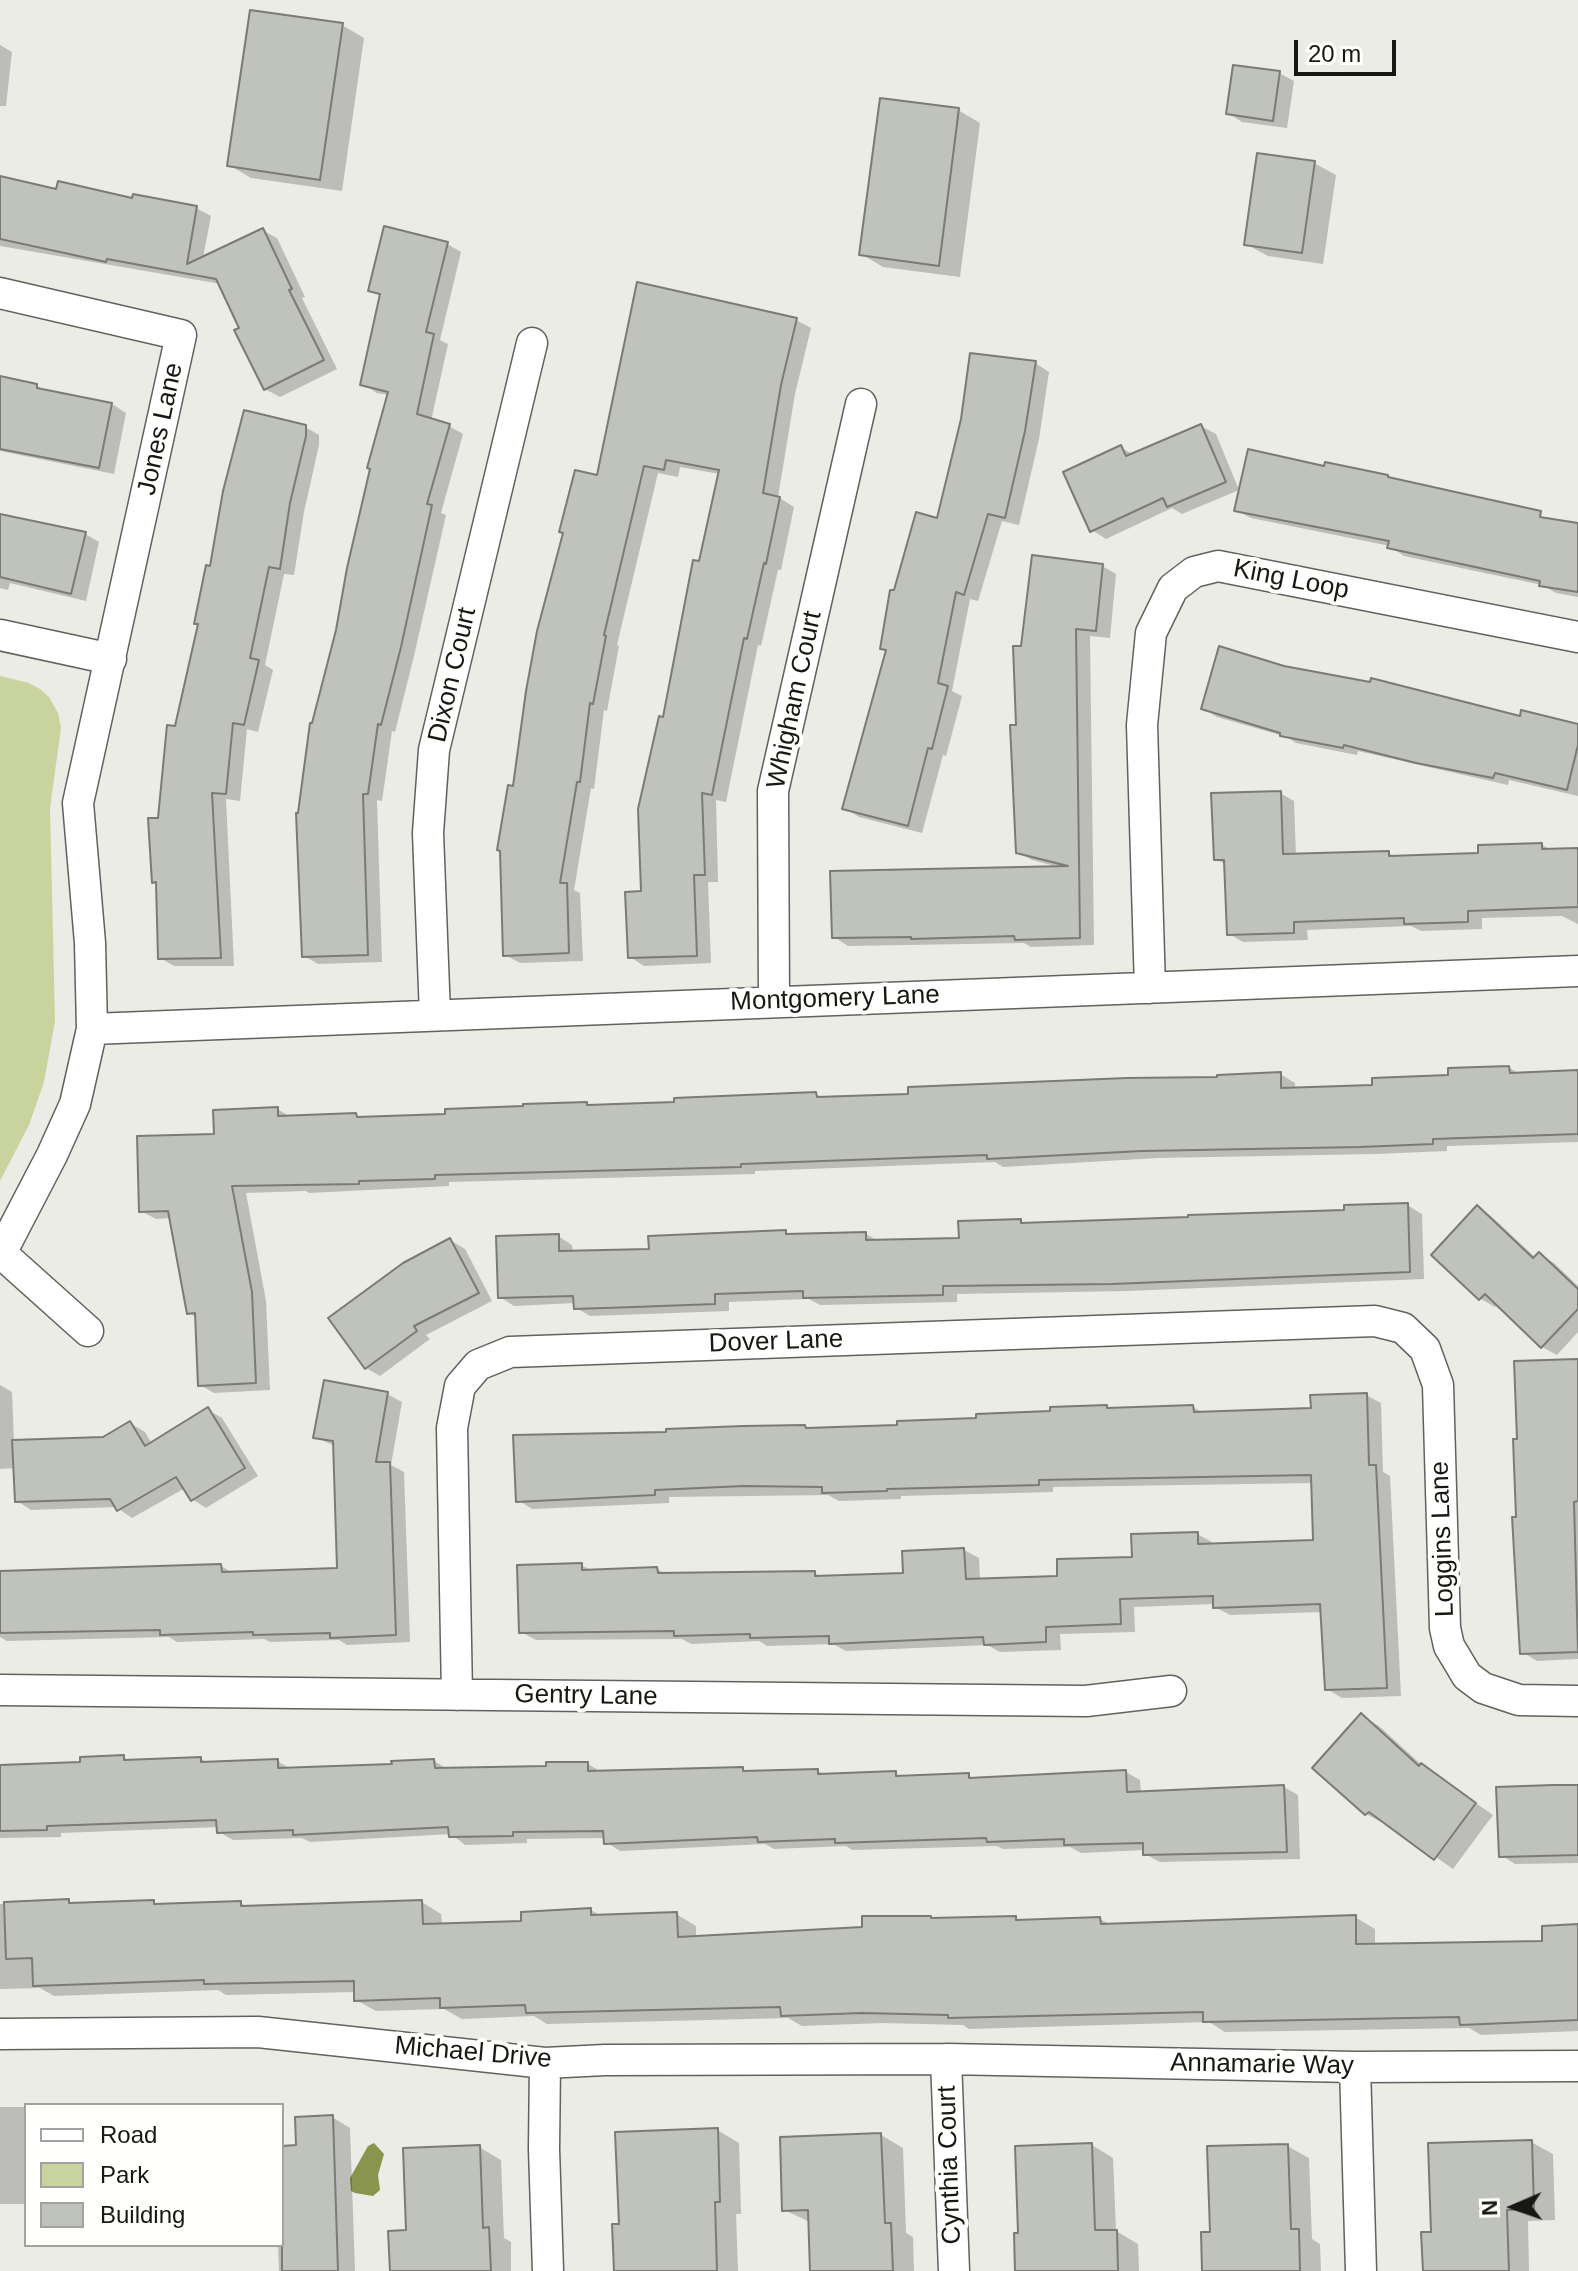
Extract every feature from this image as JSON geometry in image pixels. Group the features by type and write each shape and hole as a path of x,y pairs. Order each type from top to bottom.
{"street":[{"name":"Jones Lane","path":"0,293 181,335 111,659"},
{"name":"Dixon Court","path":"435,1015 428,833 434,750 532,343"},
{"name":"Whigham Court","path":"774,1001 773,791 861,404"},
{"name":"King Loop","path":"1150,988 1142,725 1151,633 1173,588 1194,572 1218,566 1578,637"},
{"path":"0,635 111,659 78,803 90,943 92,1029 75,1104 1,1254 88,1331"},
{"name":"Montgomery Lane","path":"92,1029 1578,971"},
{"name":"Dover Lane","path":"457,1695 452,1428 460,1386 478,1365 510,1352 1375,1321 1403,1328 1411,1335"},
{"name":"Loggins Lane","path":"1411,1335 1425,1349 1438,1385 1445,1628 1449,1646 1467,1676 1483,1688 1519,1700 1578,1701"},
{"name":"Gentry Lane","path":"0,1690 1086,1701 1171,1691"},
{"name":"Michael Drive","path":"0,2034 258,2032 545,2063 605,2060 946,2059"},
{"name":"Annamarie Way","path":"946,2059 1355,2067 1578,2066"},
{"name":"Cynthia Court","path":"946,2059 954,2271"},
{"path":"545,2063 548,2271"},
{"path":"1355,2067 1361,2271"}],"green space":[{"path":"0,676 40,689 58,713 61,728 50,808 55,1021 44,1082 29,1125 0,1181"}],"shaded area":[{"path":"374,2143 384,2154 378,2175 380,2190 373,2196 355,2193 351,2191 350,2178 368,2146"}],"building":[{"path":"250,10 343,23 320,180 227,166"},
{"path":"1233,65 1280,71 1273,121 1226,114"},
{"path":"880,98 959,108 939,266 859,255"},
{"path":"1257,153 1315,161 1302,253 1244,245"},
{"path":"0,176 56,189 58,181 132,198 133,194 197,206 187,264 263,228 292,289 289,290 324,360 264,390 234,330 239,328 216,279 107,259 106,262 0,239"},
{"path":"384,226 448,242 426,332 434,334 417,414 450,424 427,504 432,505 401,647 381,725 378,724 368,794 363,794 368,955 302,957 296,813 310,723 336,630 370,469 367,468 388,392 360,385 380,294 368,291"},
{"path":"637,282 797,318 781,385 763,493 780,497 747,639 744,638 712,795 702,793 705,875 694,875 697,956 628,958 625,892 641,891 638,809 659,716 663,717 693,560 699,561 719,470 666,460 664,470 644,466 604,635 593,704 590,703 580,782 577,782 560,883 567,883 569,953 503,956 500,851 497,850 508,785 513,786 537,631 563,533 559,532 575,470 597,475"},
{"path":"970,353 1036,361 1025,431 1005,518 988,514 964,595 956,592 938,683 948,686 908,826 842,809 886,650 880,649 890,590 894,590 916,512 937,518 961,419"},
{"path":"0,376 37,384 37,388 112,403 99,468 0,449"},
{"path":"244,410 306,425 306,436 290,503 280,569 269,567 250,658 259,660 244,725 233,723 226,794 212,793 221,958 158,959 156,882 152,883 148,818 158,818 167,725 175,726 198,624 194,624 206,565 210,566 223,491"},
{"path":"1201,424 1226,482 1167,507 1163,498 1090,532 1063,472 1121,445 1126,456"},
{"path":"1248,449 1324,466 1325,462 1388,475 1541,511 1540,517 1578,523 1578,592 1539,586 1540,581 1387,548 1389,541 1234,511"},
{"path":"0,514 86,532 71,594 0,577"},
{"path":"1032,555 1103,564 1096,631 1076,629 1080,938 832,938 830,871 1068,866 1016,853 1010,725 1016,725 1013,646 1021,646"},
{"path":"1219,646 1284,666 1370,682 1371,678 1520,716 1521,710 1578,724 1578,745 1567,790 1495,773 1493,778 1344,745 1343,748 1280,736 1280,733 1201,709"},
{"path":"1281,791 1283,854 1389,851 1389,856 1478,853 1478,845 1542,843 1542,849 1578,848 1578,907 1468,911 1468,922 1404,924 1404,918 1294,922 1294,933 1227,935 1224,860 1214,860 1211,793"},
{"path":"1509,1066 1510,1073 1578,1070 1578,1134 1433,1139 1433,1144 1360,1147 1142,1151 987,1159 987,1155 741,1164 741,1167 435,1175 435,1179 359,1181 359,1184 232,1186 252,1292 256,1383 198,1386 195,1313 187,1314 168,1211 139,1212 137,1136 214,1134 213,1110 278,1107 278,1116 445,1114 445,1109 523,1104 674,1102 674,1098 816,1092 817,1097 908,1094 908,1087 1217,1077 1281,1072 1281,1088 1372,1085 1372,1078 1448,1075 1448,1068"},
{"path":"1408,1203 1410,1272 1112,1284 943,1286 943,1295 803,1298 803,1291 715,1294 715,1304 574,1309 573,1296 498,1298 496,1236 559,1234 559,1251 649,1249 648,1236 786,1230 786,1234 866,1232 866,1240 959,1238 958,1221 1021,1219 1021,1223 1188,1217 1344,1210 1344,1205"},
{"path":"1477,1205 1533,1258 1539,1252 1578,1289 1578,1309 1541,1348 1485,1294 1479,1300 1431,1255"},
{"path":"450,1238 479,1293 414,1326 417,1331 365,1369 328,1318 403,1263"},
{"path":"1578,1359 1578,1501 1574,1502 1578,1652 1520,1654 1512,1517 1516,1517 1513,1439 1517,1439 1514,1361"},
{"path":"324,1380 388,1392 376,1462 390,1462 396,1635 330,1638 330,1633 253,1635 253,1632 160,1635 160,1630 0,1633 0,1571 221,1564 222,1572 337,1568 333,1441 313,1438"},
{"path":"1367,1393 1369,1465 1376,1465 1387,1688 1325,1690 1320,1604 1213,1608 1213,1596 1120,1599 1121,1624 1046,1627 1046,1642 984,1645 983,1637 829,1644 829,1636 674,1636 674,1631 519,1633 517,1565 582,1563 582,1570 657,1567 658,1573 815,1571 815,1576 903,1573 902,1551 964,1548 966,1579 1057,1576 1057,1559 1132,1557 1131,1534 1198,1532 1198,1544 1313,1540 1311,1475 1039,1480 1039,1485 822,1493 822,1487 744,1486 655,1490 655,1495 516,1502 513,1435 666,1432 666,1429 743,1426 805,1425 806,1428 897,1425 897,1421 976,1418 976,1414 1107,1405 1107,1408 1193,1405 1194,1412 1311,1408 1310,1395"},
{"path":"208,1407 245,1468 191,1501 176,1477 117,1511 110,1499 15,1502 12,1440 103,1437 130,1421 145,1446"},
{"path":"1361,1713 1419,1766 1421,1763 1476,1803 1434,1860 1369,1812 1365,1815 1312,1768"},
{"path":"124,1755 124,1760 201,1757 201,1762 278,1759 278,1768 392,1764 391,1761 434,1759 435,1768 588,1762 588,1771 743,1767 743,1771 818,1769 818,1774 896,1771 896,1776 969,1773 969,1778 1126,1770 1127,1792 1284,1785 1287,1852 1143,1855 1143,1843 1064,1845 1064,1839 987,1842 986,1838 835,1843 835,1839 758,1842 757,1837 604,1844 603,1831 513,1832 513,1836 449,1837 448,1827 293,1835 293,1830 217,1833 216,1820 47,1826 47,1830 0,1831 0,1765 80,1762 80,1757"},
{"path":"1578,1785 1578,1855 1499,1857 1496,1787"},
{"path":"69,1899 69,1903 154,1900 154,1904 241,1901 241,1906 422,1900 423,1924 521,1921 521,1912 591,1908 591,1915 677,1912 678,1937 862,1927 862,1916 1016,1916 1016,1920 1100,1917 1101,1924 1356,1915 1356,1944 1542,1941 1542,1926 1578,1924 1578,2020 1460,2025 1459,2017 1203,2022 1203,2012 948,2018 948,2015 862,2013 781,2016 780,2007 526,2013 525,2005 440,2008 440,1998 354,2001 354,1981 204,1984 204,1980 33,1986 32,1958 6,1959 4,1902"},
{"path":"333,2115 338,2271 282,2271 284,2146 296,2145 295,2117"},
{"path":"718,2128 720,2202 715,2202 717,2271 614,2271 612,2224 619,2224 615,2132"},
{"path":"881,2133 885,2223 891,2223 893,2271 810,2271 808,2210 782,2211 780,2137"},
{"path":"1532,2140 1534,2209 1507,2210 1509,2271 1423,2271 1421,2232 1431,2232 1428,2143"},
{"path":"1092,2143 1095,2230 1117,2230 1118,2271 1015,2271 1014,2233 1018,2233 1015,2146"},
{"path":"1288,2144 1291,2229 1299,2229 1300,2271 1202,2271 1201,2232 1210,2232 1207,2146"},
{"path":"480,2145 483,2228 489,2227 491,2271 390,2271 388,2231 406,2230 403,2148"}]}
